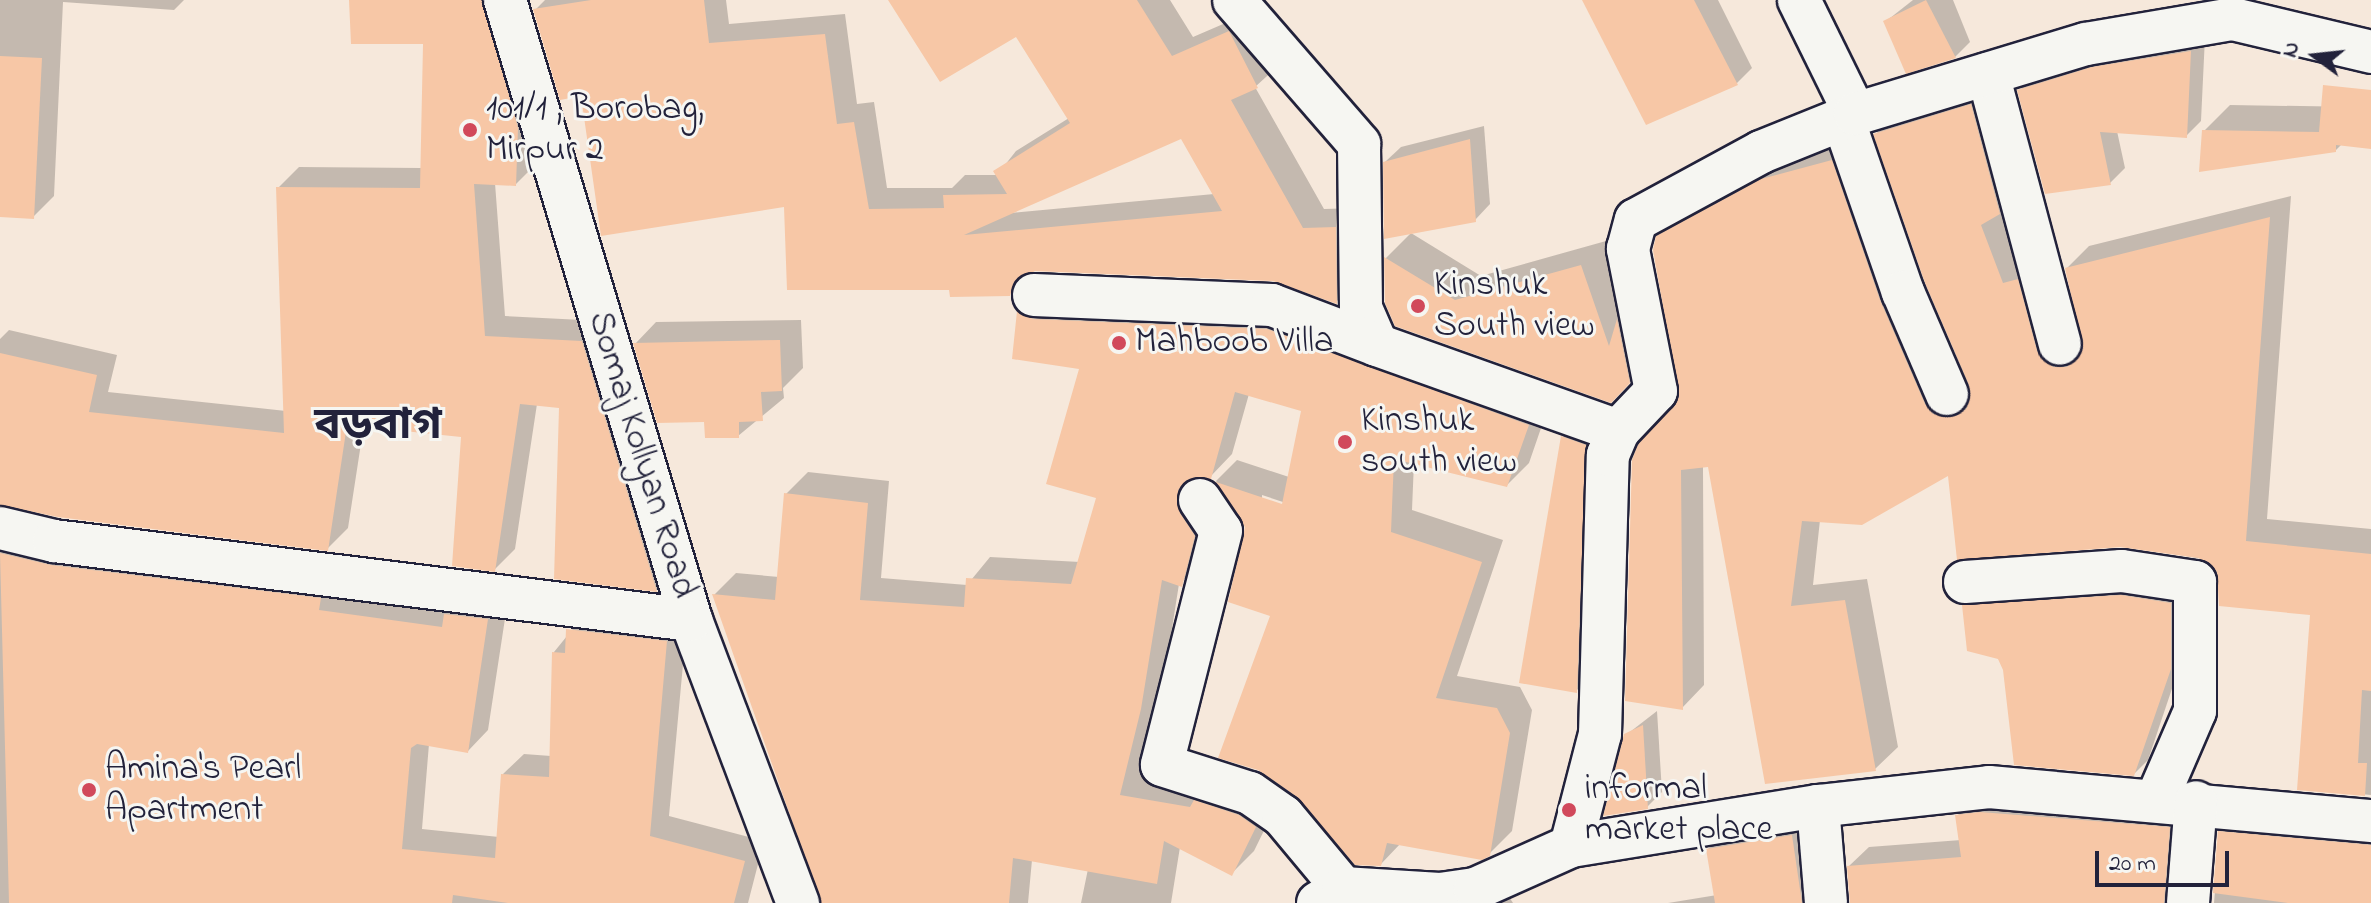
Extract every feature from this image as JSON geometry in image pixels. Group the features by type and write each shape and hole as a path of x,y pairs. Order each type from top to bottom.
{"street":[{"name":"Somaj Kollyan Road","path":"505,0 691,620 798,903"},
{"path":"1234,0 1359,144 1361,308 1377,345"},
{"path":"1799,0 1849,117 1903,292 1947,394"},
{"path":"1571,846 1600,734 1608,455 1618,431 1656,391 1628,249 1636,220 1761,152 1849,117 2086,44 2233,19 2371,52"},
{"path":"1988,74 2060,344"},
{"path":"1034,295 1272,305 1618,431"},
{"path":"1200,500 1221,531 1162,765 1250,793 1283,816 1330,896 1440,894 1475,889 1571,846 1818,806 1989,787 2176,800 2371,821"},
{"path":"0,528 54,541 691,620"},
{"path":"1965,582 2122,571 2195,582 2195,711 2176,800 2188,903"},
{"path":"1818,806 1826,903"}],"building":[{"path":"349,0 482,0 518,128 516,186 474,184 485,336 582,341 657,592 554,579 559,408 520,404 495,572 452,566 461,437 347,425 328,551 58,517 0,505 0,353 97,375 89,412 284,433 276,187 420,188 423,44 351,44"},
{"path":"591,0 704,0 709,43 825,34 837,124 854,122 869,209 944,208 943,195 1007,194 993,171 1070,123 1016,37 940,82 888,0 1137,0 1172,56 1229,31 1258,88 1231,100 1303,228 1336,227 1337,304 1273,281 1035,271 1014,282 1010,296 950,297 949,290 787,290 784,207 601,236 581,96 560,100 533,9","holes":["1181,139 1222,211 964,235"]},
{"path":"1582,0 1694,0 1738,85 1646,125"},
{"path":"1926,0 1956,58 1906,74 1883,21"},
{"path":"2191,51 2187,138 2100,132 2111,185 2045,194 2017,90 2092,67"},
{"path":"0,56 42,58 34,219 0,217"},
{"path":"2323,85 2371,90 2371,149 2336,145 2336,152 2199,172 2202,130 2319,132"},
{"path":"1971,104 2000,214 1981,225 2003,283 2018,279 2037,351 2053,367 2067,367 2083,349 2065,268 2270,217 2246,541 2371,554 2371,691 2362,690 2358,763 2367,763 2365,796 2297,790 2310,615 2219,606 2217,572 2199,558 2120,547 1957,560 1948,476 1862,525 1802,521 1791,606 1845,600 1876,771 1765,784 1708,467 1681,470 1683,710 1625,701 1632,460 1638,444 1679,397 1653,250 1656,236 1761,179 1832,160 1880,300 1925,404 1933,414 1956,416 1967,408 1969,385 1925,283 1873,134"},
{"path":"1470,139 1476,222 1384,239 1383,162"},
{"path":"1384,257 1455,300 1581,265 1609,346 1617,319 1630,383 1611,403 1395,326 1385,303"},
{"path":"1017,311 1033,319 1267,329 1529,425 1507,487 1394,459 1391,532 1482,562 1436,698 1497,708 1510,733 1490,856 1482,860 1387,843 1381,866 1355,865 1297,797 1258,770 1218,758 1270,616 1228,602 1245,527 1213,481 1282,504 1301,411 1235,392 1211,479 1187,480 1178,490 1180,513 1195,536 1182,587 1162,580 1141,709 1120,795 1190,807 1194,800 1239,815 1256,827 1232,876 1164,841 1157,884 1013,858 1009,903 821,903 712,594 775,600 784,493 868,503 860,600 964,607 966,578 1071,584 1096,498 1046,484 1079,369 1012,359"},
{"path":"780,340 782,391 761,392 763,421 739,422 739,438 705,438 704,422 657,423 633,343"},
{"path":"1561,436 1586,445 1577,693 1519,683"},
{"path":"0,553 51,565 321,598 319,610 442,627 444,614 488,619 468,753 417,744 411,748 402,849 495,858 501,774 549,777 552,652 565,653 566,629 667,641 650,836 745,861 734,903 508,903 453,895 452,903 9,903"},
{"path":"2121,595 2171,603 2171,669 2134,776 2014,765 2003,670 1998,659 1967,651 1962,605"},
{"path":"1643,725 1648,809 1603,816 1624,734"},
{"path":"1980,812 2170,827 2164,903 1850,903 1847,866 1961,857 1955,815"},
{"path":"2218,831 2371,845 2371,903 2288,903 2213,893"},
{"path":"1792,835 1802,903 1715,903 1706,849"}],"place":[{"name":"101/1 , Borobag, Mirpur 2","path":"470,130"},
{"name":"Kinshuk South view","path":"1418,306"},
{"name":"Mahboob Villa","path":"1119,343"},
{"name":"Kinshuk south view","path":"1345,442"},
{"name":"Amina's Pearl Apartment","path":"89,790"},
{"name":"informal market place","path":"1569,810"}],"district":[{"name":"বড়বাগ","path":"378,427"}]}
